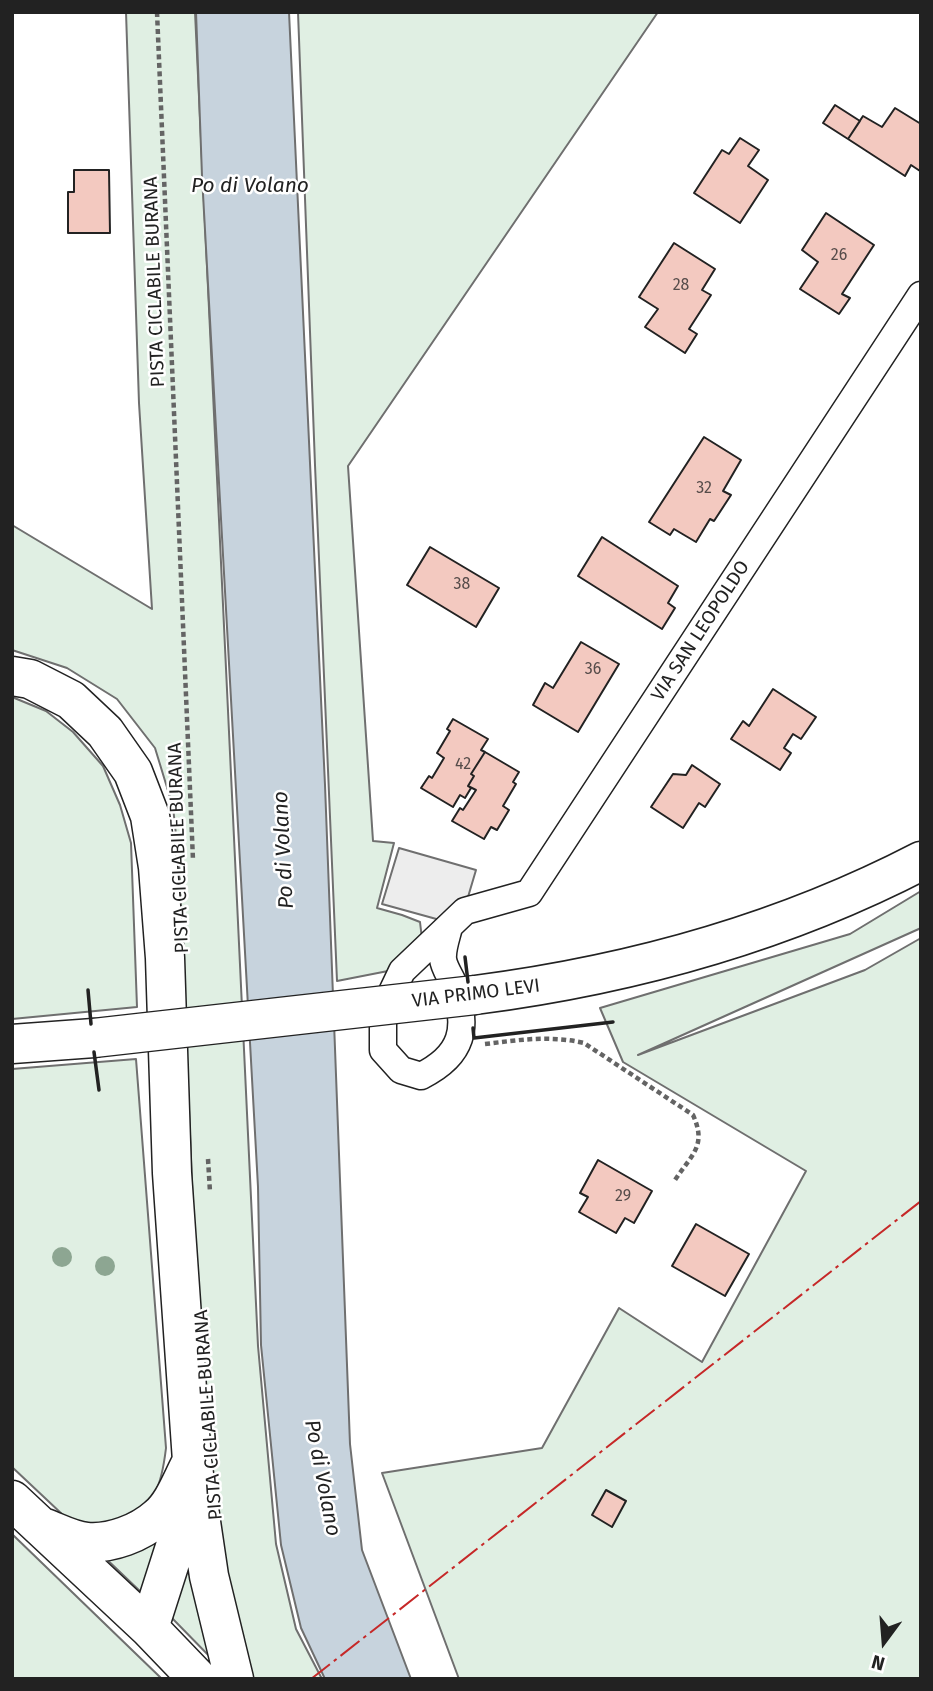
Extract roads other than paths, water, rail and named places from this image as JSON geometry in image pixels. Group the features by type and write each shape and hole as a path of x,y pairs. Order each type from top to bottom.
{"main road":[{"path":"12,676 30,679 71,700 104,732 133,772 150,816 158,867 165,958 172,1173 191,1461 209,1576 234,1679"},
{"name":"VIA PRIMO LEVI","path":"16,1044 94,1038 475,995 576,979 719,943 836,901 921,861"},
{"path":"40,1525 86,1542 111,1540 136,1531 159,1516 174,1495 191,1461"},
{"path":"149,1628 182,1525 191,1461"},
{"path":"12,1500 149,1628 198,1679"}],"street":[{"name":"VIA SAN LEOPOLDO","path":"449,927 443,960 461,1006 460,1037 456,1048 436,1069 421,1076 401,1070 383,1050 383,1022 402,971 466,911 529,893 921,295"}],"water":[{"name":"Po di Volano","path":"196,12 289,12 325,785 350,1444 362,1550 411,1679 325,1679 301,1628 281,1545 261,1345 258,1187 202,176"}]}
